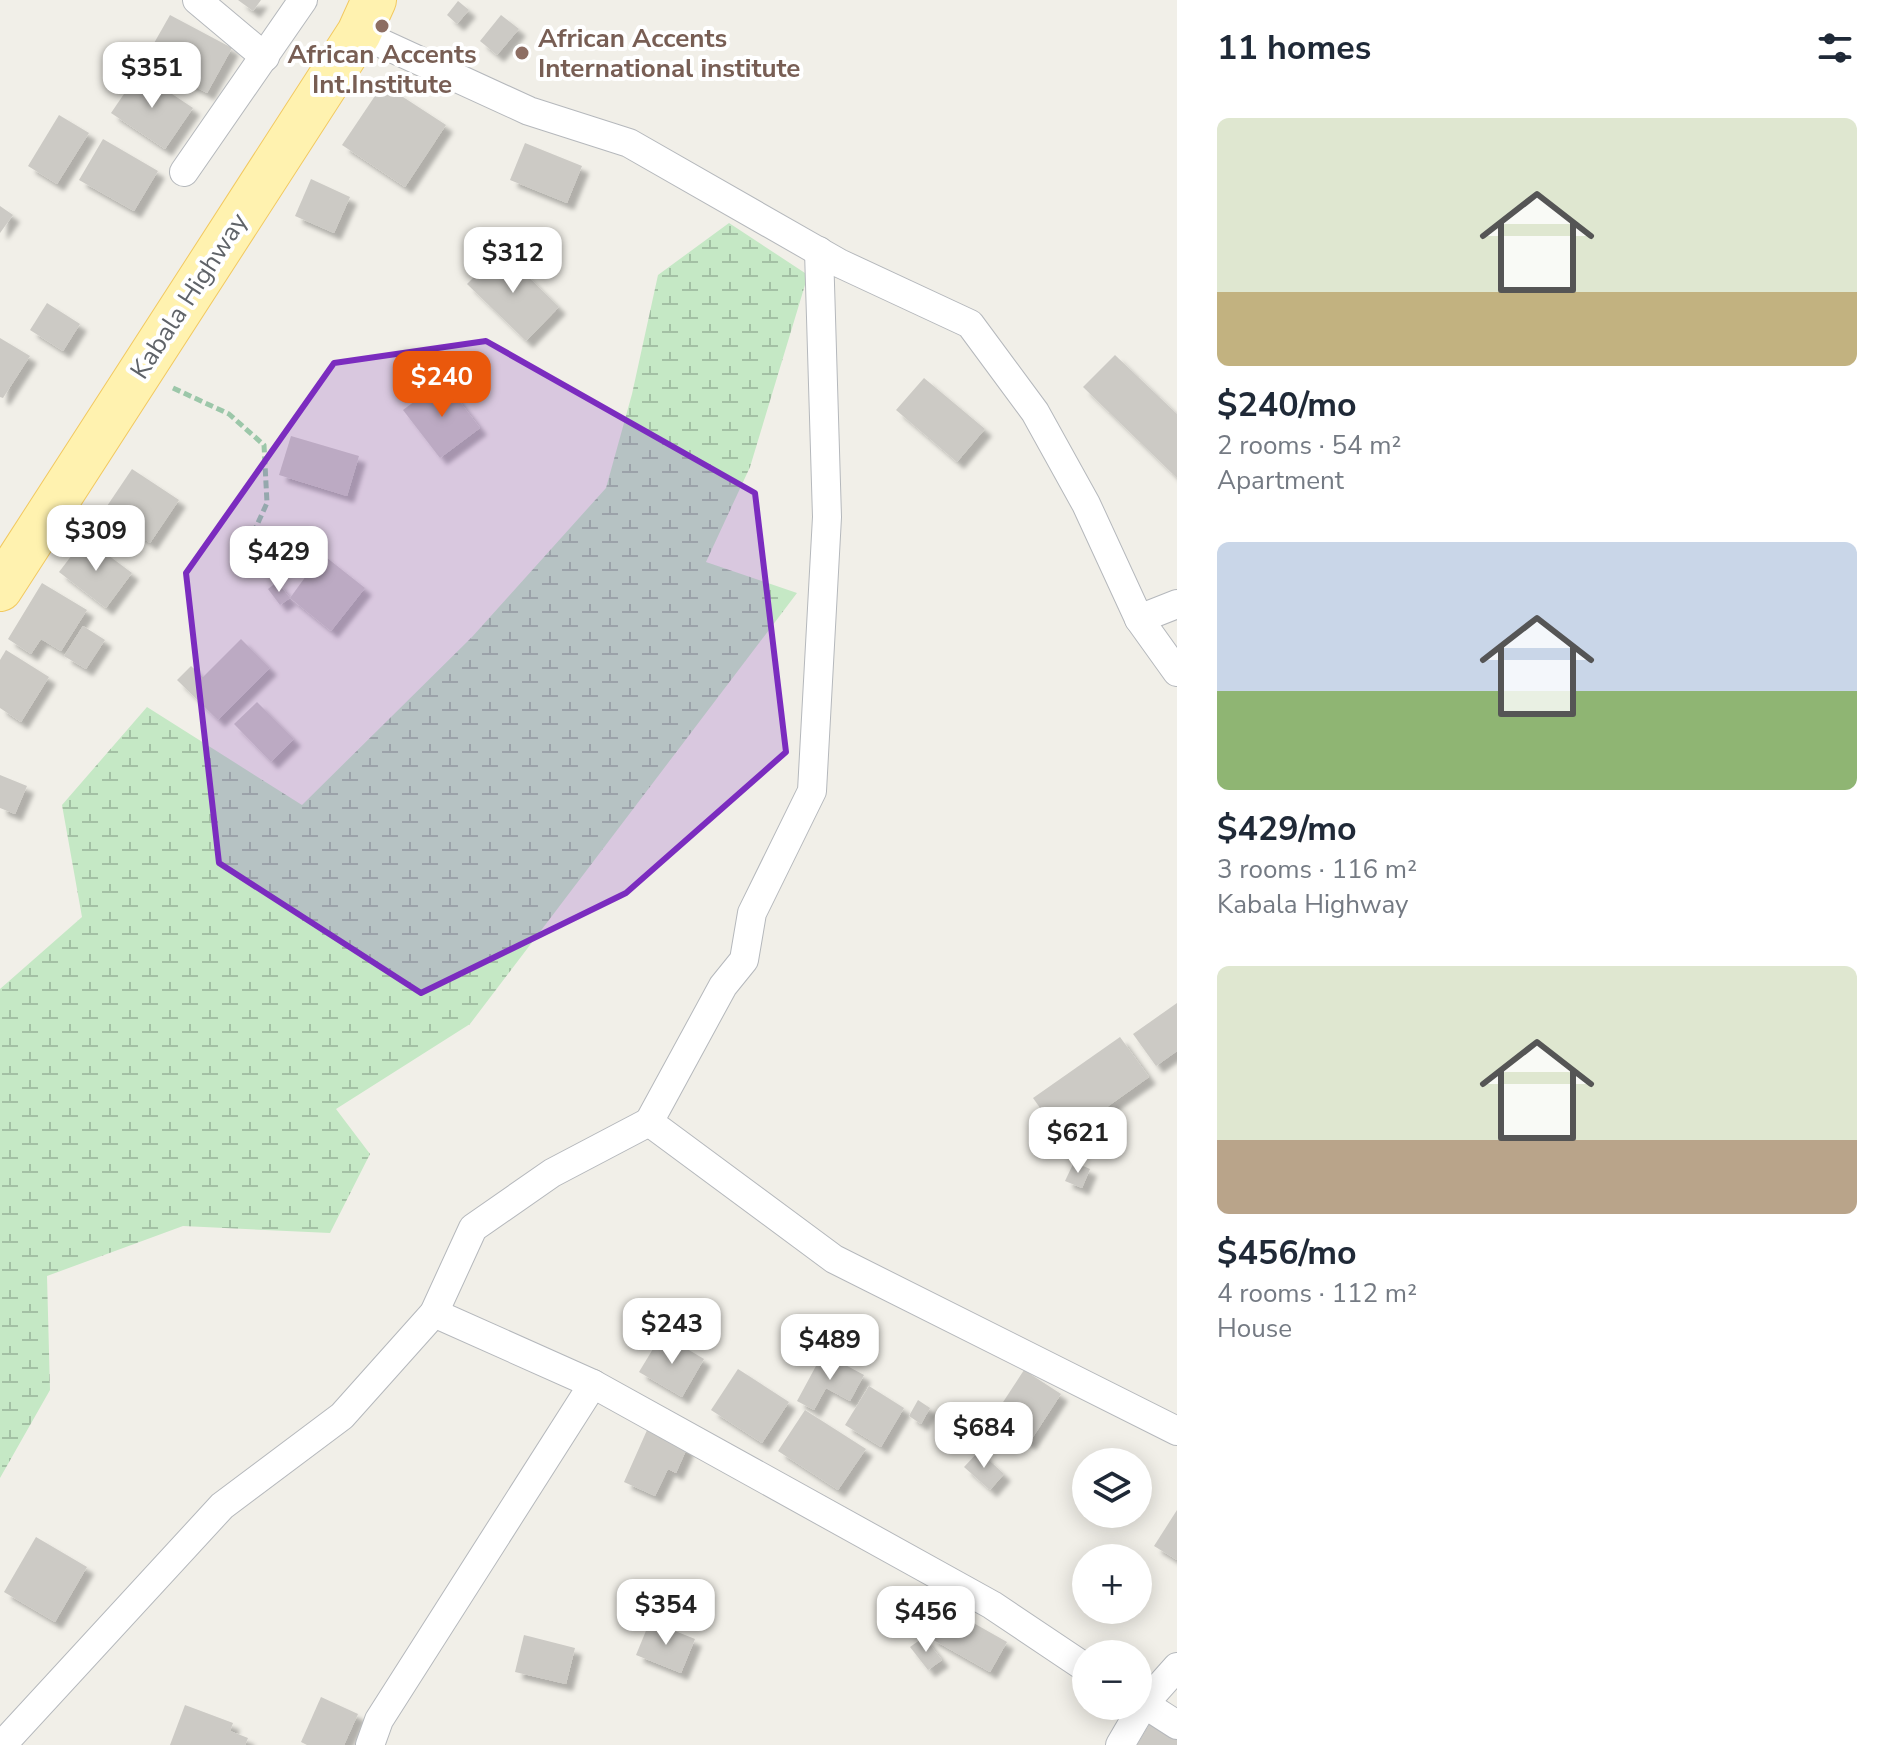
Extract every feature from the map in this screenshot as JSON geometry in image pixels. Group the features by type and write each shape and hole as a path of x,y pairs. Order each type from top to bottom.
{"main road":[{"name":"Kabala Highway","path":"0,589 367,16"}],"street":[{"path":"197,0 265,57"},
{"path":"184,172 303,0"},
{"path":"367,16 529,111 629,143 819,251 970,324 1035,412 1086,504 1139,619 1177,672"},
{"path":"2,1745 222,1506 342,1416 434,1313 473,1228 552,1173 649,1122 723,986 744,960 752,913 812,791 827,517 819,251"},
{"path":"1139,619 1177,604"},
{"path":"649,1122 834,1259 1177,1431"},
{"path":"434,1313 593,1384 992,1605 1072,1659"},
{"path":"370,1745 379,1720 593,1384"},
{"path":"1152,1691 1177,1667"},
{"path":"1152,1709 1177,1725"},
{"path":"1120,1745 1132,1720"}],"path":[{"path":"142,368 182,394 229,414 264,445 267,503 246,549"}],"highlighted area":[{"path":"486,341 755,493 786,752 626,893 421,993 219,863 186,573 334,363"}],"green space":[{"path":"729,223 808,275 750,467 706,562 797,593 470,1024 336,1109 370,1154 330,1233 183,1226 47,1276 50,1390 0,1478 0,989 82,917 62,805 147,707 302,805 472,637 606,488 632,394 658,275"}],"building":[{"path":"238,0 261,0 253,11"},
{"path":"458,1 469,10 457,24 447,15"},
{"path":"170,15 232,48 207,93 145,59"},
{"path":"501,15 519,29 497,55 480,41"},
{"path":"139,72 193,108 165,149 111,113"},
{"path":"383,84 446,125 405,187 342,145"},
{"path":"59,115 89,133 57,184 28,166"},
{"path":"103,139 158,171 134,211 79,180"},
{"path":"525,143 582,166 567,203 510,180"},
{"path":"311,179 350,197 334,233 295,216"},
{"path":"0,206 13,215 0,233"},
{"path":"501,250 559,307 526,341 467,284"},
{"path":"47,303 80,324 63,351 30,330"},
{"path":"0,338 30,356 3,398 0,397"},
{"path":"1115,355 1177,414 1177,478 1083,387"},
{"path":"924,378 985,429 957,462 896,410"},
{"path":"443,380 480,428 440,458 403,410"},
{"path":"291,436 359,456 347,496 279,475"},
{"path":"132,469 179,500 150,543 103,512"},
{"path":"85,538 132,573 106,608 59,572"},
{"path":"322,554 365,588 331,631 290,598"},
{"path":"277,582 290,598 280,605 268,589"},
{"path":"42,583 87,610 61,651 41,639 31,654 8,639"},
{"path":"83,626 105,640 86,669 64,656"},
{"path":"241,639 270,668 218,720 177,680 191,666 203,677"},
{"path":"6,650 49,677 21,722 0,708 0,660"},
{"path":"257,702 294,739 271,762 234,724"},
{"path":"0,775 27,786 15,814 0,808"},
{"path":"1177,1003 1177,1051 1156,1066 1133,1034"},
{"path":"1120,1037 1149,1077 1062,1139 1033,1098"},
{"path":"1074,1162 1090,1169 1082,1188 1065,1181"},
{"path":"662,1334 704,1359 682,1397 639,1372"},
{"path":"823,1353 864,1375 850,1401 826,1388 814,1410 797,1401"},
{"path":"738,1369 789,1402 762,1443 711,1410"},
{"path":"1024,1370 1061,1394 1029,1443 992,1419"},
{"path":"869,1386 904,1408 881,1447 845,1425"},
{"path":"918,1400 930,1408 921,1424 909,1416"},
{"path":"805,1410 866,1449 838,1490 778,1451"},
{"path":"648,1428 688,1446 676,1473 668,1469 655,1496 624,1482"},
{"path":"979,1451 1004,1474 990,1490 964,1467"},
{"path":"1177,1510 1177,1560 1154,1546"},
{"path":"36,1537 87,1567 55,1622 4,1592"},
{"path":"947,1608 1007,1642 990,1672 930,1638"},
{"path":"650,1621 695,1639 681,1673 636,1655"},
{"path":"524,1635 575,1648 566,1684 515,1672"},
{"path":"924,1637 942,1660 928,1670 910,1647"},
{"path":"321,1697 358,1714 344,1745 307,1745 301,1742"},
{"path":"185,1705 233,1723 230,1731 248,1738 245,1745 170,1745"},
{"path":"1150,1723 1177,1739 1177,1745 1137,1745"}],"place":[{"name":"African Accents Int.Institute","path":"382,26"},
{"name":"African Accents International institute","path":"522,53"}]}
